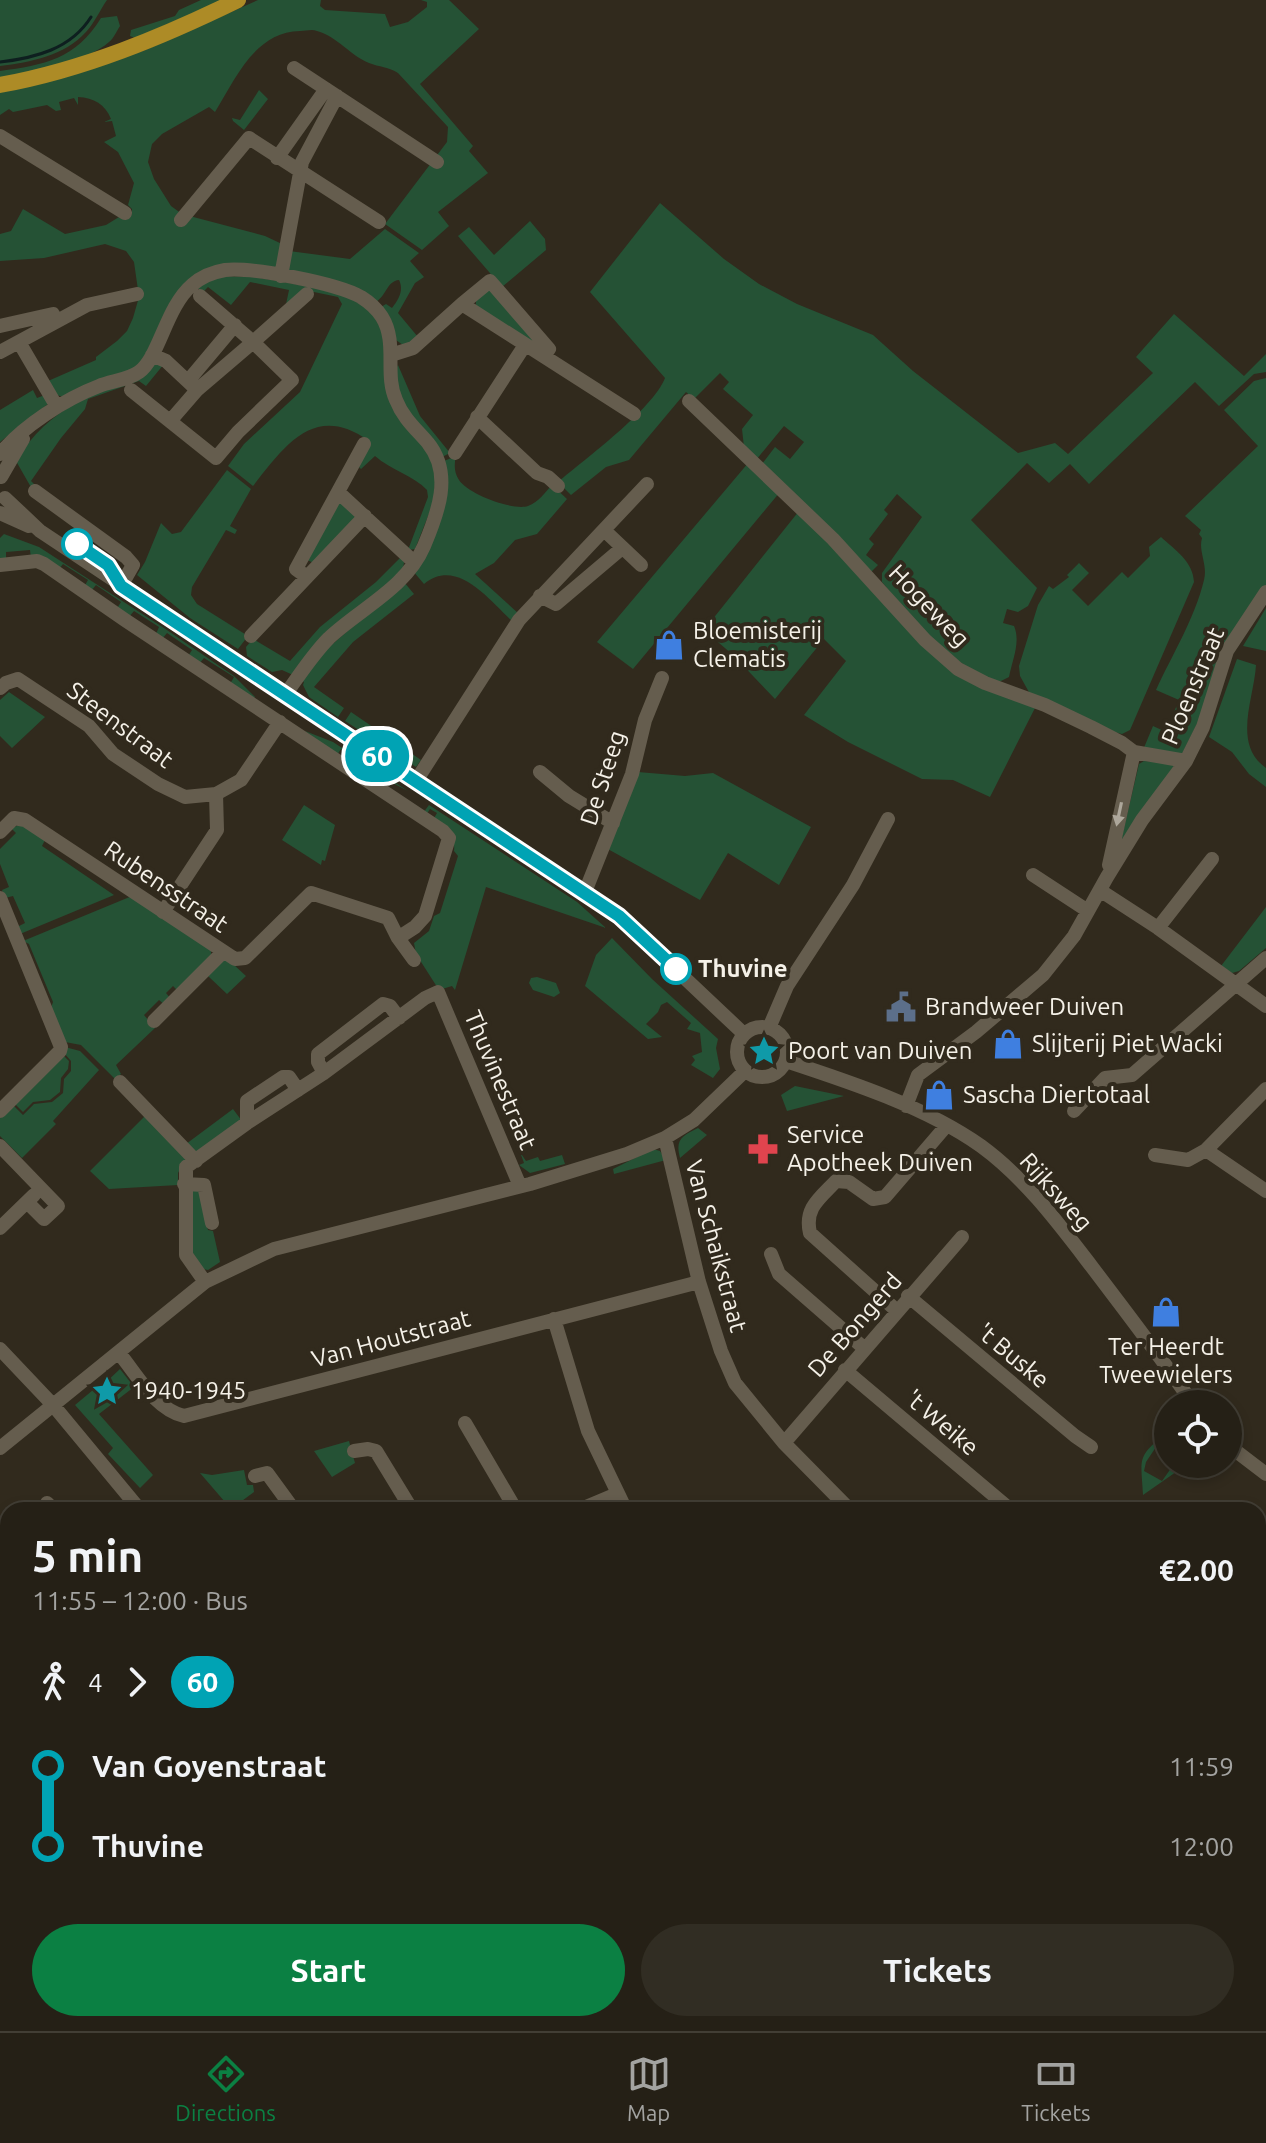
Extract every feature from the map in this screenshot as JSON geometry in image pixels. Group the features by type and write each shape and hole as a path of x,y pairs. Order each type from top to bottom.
{"main road":[{"path":"0,85 35,79 100,58 187,25 238,0"}],"street":[{"path":"294,68 437,162"},
{"path":"277,158 331,93"},
{"path":"281,276 302,162 331,93"},
{"path":"0,136 125,213"},
{"path":"181,220 249,138 379,222"},
{"path":"0,454 11,440 57,407 91,389 139,372 152,355 174,307 197,280 215,272 228,270 281,276 348,291 371,304 385,323 395,400 406,421 435,452 443,473 439,502 423,547 414,562 394,586 328,640 285,695"},
{"path":"391,355 413,348 490,281 549,349 544,356"},
{"path":"0,352 87,305 137,294"},
{"path":"193,385 253,342 307,294"},
{"path":"131,390 216,458 292,380 200,296"},
{"path":"462,304 634,414"},
{"path":"0,326 53,314 56,321"},
{"path":"171,420 235,325"},
{"path":"19,342 57,407"},
{"path":"455,453 525,345"},
{"path":"152,355 166,361 193,385"},
{"name":"Hogeweg","path":"689,401 833,539 925,640 958,669 985,683 1045,705 1134,752 1186,761"},
{"path":"477,417 537,473 558,486"},
{"path":"32,426 0,476 5,487 2,507 619,916 744,1034"},
{"path":"307,577 296,569 364,444"},
{"path":"416,781 511,631 540,596 647,484"},
{"path":"35,491 126,557 133,565 121,586"},
{"path":"338,492 414,562"},
{"path":"251,636 365,516"},
{"path":"604,530 641,565"},
{"path":"540,596 556,604 621,549"},
{"path":"0,565 37,561 44,564 443,831 449,838 425,916 398,938"},
{"name":"Ploenstraat","path":"906,1106 918,1075 976,1032 1043,975 1074,936 1142,820 1186,761 1203,727 1227,651 1266,592"},
{"name":"De Steeg","path":"585,892 632,774 645,720 662,678"},
{"name":"Steenstraat","path":"0,688 18,679 89,726 113,754 158,784 185,797 216,794"},
{"path":"163,912 217,830 216,794 241,780 280,722"},
{"name":"Ploenstraat","path":"1104,884 1134,752"},
{"path":"540,772 569,796 613,823"},
{"name":"Rubensstraat","path":"0,832 14,818 25,820 235,959 245,958 311,893 388,918 414,960"},
{"path":"769,1028 787,986 853,885 888,819"},
{"path":"1158,928 1212,859"},
{"path":"1033,875 1088,911"},
{"path":"1104,884 1158,928 1266,1006"},
{"path":"0,898 61,1047 0,1111"},
{"path":"154,1021 223,952"},
{"path":"1074,1111 1105,1078 1132,1075 1266,958"},
{"name":"Thuvinestraat","path":"196,1161 247,1123 324,1073 425,998 438,992 520,1186"},
{"path":"758,1027 769,1028 786,1042 786,1061 778,1072 767,1077 752,1075 745,1071 737,1054 738,1044 744,1034 758,1027"},
{"name":"Rijksweg","path":"786,1061 906,1106 947,1125 982,1147 1019,1178 1119,1303 1183,1390"},
{"path":"0,1448 205,1282 274,1249 520,1186 627,1154 665,1138 694,1120 745,1071"},
{"path":"120,1082 196,1161 186,1167 184,1184 186,1255 205,1282"},
{"path":"1155,1155 1188,1160 1206,1150 1266,1089"},
{"path":"896,1310 810,1233 807,1221 810,1207 836,1181 849,1182 873,1199 885,1197 947,1125"},
{"name":"Van Schaikstraat","path":"665,1138 699,1282 721,1351 735,1383 784,1443 842,1502"},
{"path":"0,1146 58,1206 44,1219 27,1202"},
{"path":"1206,1150 1266,1191"},
{"path":"184,1184 204,1185 212,1223"},
{"path":"0,1228 39,1188"},
{"name":"De Bongerd","path":"784,1443 962,1237"},
{"path":"771,1254 779,1274 865,1349"},
{"name":"Van Houtstraat","path":"119,1353 161,1405 184,1416 699,1282"},
{"name":"'t Buske","path":"908,1296 1091,1447"},
{"path":"554,1319 588,1431 622,1502"},
{"path":"0,1349 53,1405 133,1502"},
{"name":"'t Weike","path":"845,1370 1002,1502"},
{"path":"465,1423 511,1502"},
{"path":"354,1451 376,1451 407,1502"},
{"path":"1242,1456 1266,1474"},
{"path":"255,1476 267,1473 288,1502"},
{"path":"598,1502 617,1494"}],"green space":[{"path":"0,0 107,0 86,32 68,47 35,60 0,66"},
{"path":"201,0 224,0 135,38 130,36 131,30 175,16 179,10"},
{"path":"258,0 321,0 320,6 325,10 385,14 390,27 408,22 427,7 427,2 421,0 449,0 479,29 420,84 473,146 469,151 488,173 438,212 449,226 422,250 385,224 447,142 448,127 398,73 362,60 325,34 313,30 300,31 271,39 248,59 215,112 209,107 162,134 152,144 148,162 154,179 171,206 182,214 265,236 282,244 276,267 201,273 137,367 63,397 57,395 48,381 96,360 127,331 139,297 134,262 126,251 105,244 44,258 0,261 0,234 11,231 23,209 65,234 106,225 119,217 125,220 132,214 128,205 134,183 118,152 104,142 116,136 112,121 104,122 111,119 106,109 98,103 78,97 78,105 74,98 59,102 61,110 56,111 47,105 13,112 9,109 0,115 0,92 143,51"},
{"path":"117,16 120,26 100,49 58,66 0,81 0,71 58,58 81,43 101,18"},
{"path":"259,90 268,99 244,130 232,118 240,120"},
{"path":"660,203 724,259 759,284 797,304 873,335 913,371 1018,453 1055,443 1068,454 1153,373 1136,357 1174,314 1244,376 1266,354 1266,372 1254,374 1219,406 1195,382 1089,484 1070,464 1049,483 1027,463 971,520 1037,588 1028,606 1018,612 1007,609 1003,623 1014,626 1016,645 1009,677 997,683 948,653 882,582 882,573 922,517 897,494 884,510 888,514 869,539 874,544 866,555 878,565 871,572 762,464 775,447 790,459 804,442 784,426 756,460 744,447 742,429 753,415 723,389 729,382 720,373 694,399 686,392 629,460 606,467 571,495 558,482 633,418 665,378 590,292"},
{"path":"530,221 545,239 546,250 502,287 458,236 469,227 494,255"},
{"path":"385,229 419,253 410,261 424,277 415,283 398,313 418,337 409,344 403,345 396,340 381,307 386,304 392,308 395,305 401,291 399,280 392,283 376,302 288,270 289,251 350,259"},
{"path":"218,276 255,277 339,292 369,308 385,335 386,383 436,465 434,501 415,549 408,550 428,497 427,490 375,456 361,469 359,467 369,441 350,430 333,426 317,427 303,434 277,456 253,486 228,466 244,444 300,392 342,304 338,297 314,292 285,309 289,290 250,282 231,305 208,287 203,292 196,287"},
{"path":"491,290 540,347 476,306 476,301"},
{"path":"153,364 164,364 146,386 139,381 88,399 85,409 31,481 35,485 32,489 16,461 43,427 76,402"},
{"path":"398,365 420,416 450,453 442,457 403,406 395,371"},
{"path":"1266,378 1266,587 1182,754 1143,750 1153,726 1177,737 1185,718 1174,712 1179,700 1156,690 1189,622 1204,580 1201,530 1185,516 1258,446 1224,410 1254,381"},
{"path":"33,390 37,398 45,395 48,404 0,442 0,410"},
{"path":"456,456 455,468 459,480 471,491 491,500 512,506 528,506 552,485 567,499 537,534 515,540 494,563 475,574 519,614 512,621 472,584 448,575 424,584 413,571 444,461"},
{"path":"749,462 780,492 633,669 597,642"},
{"path":"227,470 251,489 230,526 237,530 235,534 226,530 192,587 191,595 197,604 248,636 238,649 190,618 137,575 161,523 172,534 181,532"},
{"path":"339,501 358,516 314,563 307,560"},
{"path":"799,511 924,643 1036,706 990,797 953,780 922,779 848,742 804,715 846,661 824,639 775,699 704,630"},
{"path":"4,534 39,547 164,628 234,676 255,697 253,699 230,684 234,677 204,658 198,665 187,658 192,650 167,633 162,639 156,634 159,627 134,611 128,618 116,610 121,602 96,585 91,591 84,587 88,580 63,564 59,569 31,558 30,550 6,552 6,560 3,560 0,558 0,538"},
{"path":"1161,537 1187,562 1194,582 1130,730 1122,734 1103,729 1030,694 1020,676 1019,666 1038,605 1049,586 1053,589 1069,577 1067,575 1079,563 1089,573 1072,590 1088,606 1122,572 1128,578 1150,556 1149,547"},
{"path":"401,557 403,569 293,675 282,670 272,672 247,656 246,647 253,639 290,661 320,627 376,582"},
{"path":"404,582 414,594 353,642 314,687 344,708 338,717 309,697 304,682 300,680 320,655"},
{"path":"1266,608 1266,651 1243,646"},
{"path":"1237,659 1256,665 1247,734 1256,758 1266,768 1266,787 1249,774 1232,752 1209,737"},
{"path":"9,692 45,717 12,748 0,736 0,700"},
{"path":"351,712 421,760 416,767 345,721"},
{"path":"305,731 333,742 408,791 387,780 381,788 368,779 373,771 341,749 337,755"},
{"path":"1144,761 1176,763 1119,849 1139,764"},
{"path":"638,772 685,776 713,773 811,827 779,885 728,853 700,900 606,848"},
{"path":"304,805 335,825 325,861 322,860 321,865 282,840"},
{"path":"429,805 577,902 606,928 486,887 455,990 452,986 439,990 416,954 414,943 429,931 434,916 440,913 458,856 451,836 433,820 437,813 430,809 426,815 423,813"},
{"path":"23,824 46,838 42,846 114,895 20,934 17,927 25,923 13,896 5,898 2,890 9,887 0,864 0,849 16,833 11,828"},
{"path":"132,896 211,950 211,955 179,992 173,986 166,993 171,999 165,1005 159,1000 144,1015 155,1028 116,1065 121,1074 115,1079 81,1045 65,1042 51,1008 53,1002 29,944 23,941"},
{"path":"1266,907 1266,948 1239,971 1232,973 1221,966"},
{"path":"612,938 718,1039 716,1048 720,1069 713,1078 691,1065 695,1060 692,1056 702,1052 700,1033 687,1029 691,1023 667,1002 646,1024 662,1037 648,1039 585,986 596,955"},
{"path":"226,960 246,976 227,994 208,976 220,962"},
{"path":"531,978 556,983 560,993 554,997 533,990 529,983"},
{"path":"65,1047 80,1051 99,1070 53,1121 56,1124 22,1158 0,1136 0,1118 13,1105 23,1115 34,1104 52,1102 63,1093 64,1079 71,1071 71,1061 64,1053"},
{"path":"63,1055 69,1061 68,1069 61,1078 60,1092 50,1100 33,1102 23,1112 14,1103"},
{"path":"795,1086 844,1096 787,1111 781,1095"},
{"path":"233,1109 242,1121 198,1153 186,1144"},
{"path":"146,1115 187,1156 178,1173 178,1185 109,1189 90,1171"},
{"path":"698,1128 707,1135 680,1158 679,1142"},
{"path":"653,1149 660,1151 666,1160 614,1174 613,1169"},
{"path":"520,1152 526,1161 562,1155 565,1164 530,1173 519,1165 524,1163"},
{"path":"189,1190 199,1190 208,1230 213,1231 220,1262 208,1270 198,1268 189,1254"},
{"path":"120,1369 134,1387 99,1414 153,1475 140,1488 108,1454 113,1448 75,1405 99,1385 106,1393 110,1391 104,1384"},
{"path":"349,1441 355,1463 332,1477 314,1451"},
{"path":"1154,1444 1144,1471 1162,1481 1167,1478 1143,1495 1142,1465"},
{"path":"244,1470 247,1485 253,1485 254,1492 240,1502 225,1502 200,1473 212,1475"}],"waterway":[{"path":"0,62 51,50 73,37 91,17"}],"bus line":[{"name":"60","path":"77,544 108,565 121,586 619,916 676,969"}],"place":[{"name":"Bloemisterij Clematis","path":"669,645"},
{"name":"Thuvine","path":"676,969"},
{"name":"Brandweer Duiven","path":"901,1007"},
{"name":"Slijterij Piet Wacki","path":"1008,1044"},
{"name":"Poort van Duiven","path":"764,1051"},
{"name":"Sascha Diertotaal","path":"939,1095"},
{"name":"Service Apotheek Duiven","path":"763,1149"},
{"name":"Ter Heerdt Tweewielers","path":"1166,1312"},
{"name":"1940-1945","path":"107,1391"}]}
